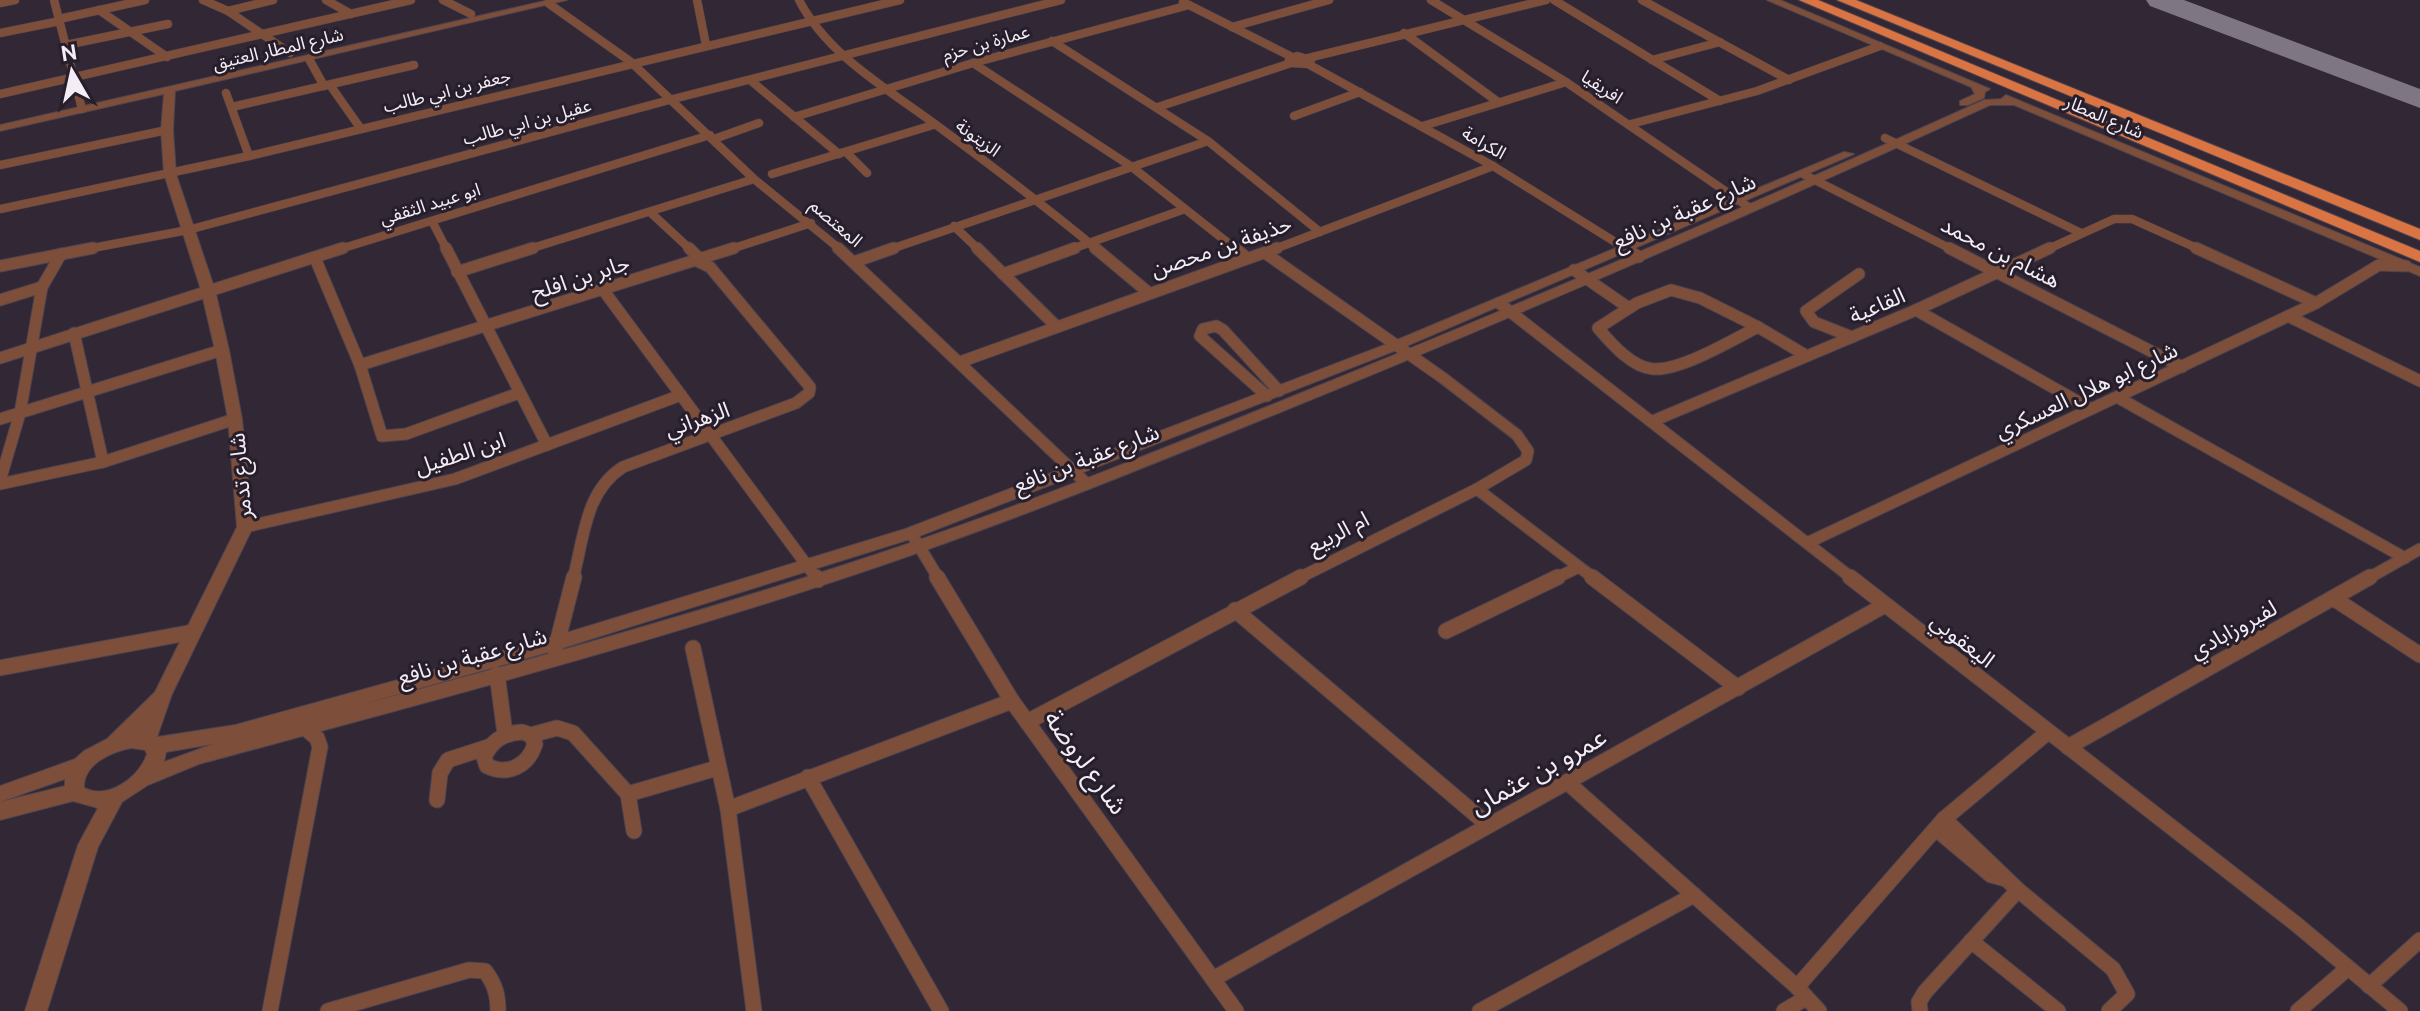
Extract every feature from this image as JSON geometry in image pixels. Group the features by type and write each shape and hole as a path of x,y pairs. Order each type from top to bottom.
{"highway":[{"path":"1803,0 1848,25 1866,40"},
{"name":"شارع المطار","path":"1803,0 2232,178 2413,261"},
{"name":"شارع المطار","path":"1844,0 2420,235"},
{"path":"2232,178 2316,221 2339,237"}],"street":[{"path":"0,3 15,0"},
{"path":"54,0 82,109"},
{"path":"0,33 145,0"},
{"path":"203,0 228,11 290,53"},
{"path":"228,11 273,0"},
{"path":"326,0 351,14"},
{"path":"1,92 72,79 411,0"},
{"path":"443,0 471,14"},
{"name":"شارع المطار العتيق","path":"0,128 562,0"},
{"path":"697,0 706,45"},
{"name":"الزيتونة","path":"799,0 810,22 844,56 1036,199 1149,293"},
{"name":"جعفر بن ابي طالب","path":"0,209 249,156 900,0"},
{"name":"عقيل بن ابي طالب","path":"0,266 188,230 673,99 1061,0"},
{"path":"1287,0 1303,8"},
{"path":"1232,27 1329,0"},
{"name":"افريقيا","path":"1431,0 1465,18 1631,124 1745,203"},
{"path":"1490,0 1508,9"},
{"path":"1158,107 1291,60 1308,61 1404,33 1546,0"},
{"path":"1554,0 1720,101"},
{"path":"1642,0 1789,80"},
{"name":"شارع المطار","path":"1772,0 2370,251 2413,261 2420,272"},
{"path":"1184,2 1291,60"},
{"name":"عمارة بن حزم","path":"794,117 1184,2"},
{"name":"المعتصم","path":"548,3 631,62 673,99 754,179 811,223 854,262 1087,484"},
{"path":"99,10 167,57"},
{"path":"66,45 168,24"},
{"path":"1404,33 1498,102"},
{"path":"1052,41 1208,141 1320,232"},
{"path":"1652,60 1720,42"},
{"path":"1631,124 1789,80 1880,46"},
{"path":"309,59 361,129"},
{"name":"الكرامة","path":"1308,61 1493,166 1639,257"},
{"path":"973,63 1132,167 1247,258"},
{"path":"232,107 414,65"},
{"path":"750,80 867,173"},
{"path":"1423,126 1566,82"},
{"name":"شارع عقبة بن نافع","path":"1891,141 1977,98 1981,93 1975,85"},
{"name":"شارع تدمر","path":"143,779 156,761 150,743 163,694 245,527 235,419 222,350 208,290 170,174 167,130 170,90"},
{"path":"1294,116 1360,92"},
{"name":"شارع المطار العتيق","path":"226,93 249,156"},
{"name":"شارع عقبة بن نافع","path":"915,540 1074,471 1397,345 1625,248 1745,203 1988,102 2016,102"},
{"name":"ابو عبيد الثقفي","path":"208,290 759,123"},
{"path":"772,174 933,125"},
{"path":"0,165 167,130"},
{"path":"854,262 1208,141"},
{"path":"1891,141 2081,233"},
{"name":"حذيفة بن محصن","path":"960,362 1265,253 1493,166"},
{"name":"هشام بن محمد","path":"1809,177 2182,367"},
{"path":"457,272 754,179"},
{"name":"شارع عقبة بن نافع","path":"113,744 131,740 184,744 555,650 814,573 1087,484 1513,313 1639,257 1745,203"},
{"path":"1003,274 1185,209"},
{"path":"650,212 698,260"},
{"name":"القاعية","path":"1653,421 1916,310 2114,219 2132,219 2316,303"},
{"path":"433,223 547,445"},
{"name":"جابر بن افلح","path":"360,365 604,291 811,223"},
{"path":"954,226 1056,326"},
{"path":"2370,251 2379,265 2413,261"},
{"path":"1265,253 1410,354"},
{"path":"61,254 42,287 20,413 0,482 103,462 235,419"},
{"path":"315,258 360,365 379,433 388,438 519,393"},
{"name":"الزهراني","path":"555,650 596,491 607,477 623,467 796,403 804,399 810,387 710,267 698,260"},
{"name":"شارع ابو هلال العسكري","path":"1807,543 2316,303 2379,265"},
{"path":"1574,270 1629,308"},
{"path":"1852,337 1814,322 1806,311 1810,305 1859,274"},
{"path":"0,300 42,287"},
{"path":"0,358 208,290"},
{"path":"1759,327 1669,366 1653,369 1638,362 1598,328 1599,324 1665,291 1679,290 1759,327 1807,356"},
{"path":"604,291 814,573"},
{"name":"اليعقوبي","path":"1499,303 2068,747 2400,1011"},
{"path":"1916,310 2091,409"},
{"path":"2288,316 2420,381"},
{"path":"1216,326 1223,330 1273,393 1218,356 1200,336 1203,329 1216,326"},
{"path":"74,333 103,462"},
{"path":"0,419 222,350"},
{"name":"ام الربيع","path":"1027,722 1235,610 1477,489 1526,460 1528,451 1525,443 1410,354"},
{"name":"ابن الطفيل","path":"245,527 455,479 681,395"},
{"path":"2117,397 2405,558"},
{"path":"1477,489 1738,688"},
{"name":"شارع لروضة","path":"915,540 1012,701 1236,1011"},
{"name":"لفيروزابادي","path":"2068,747 2420,549"},
{"path":"1446,631 1579,567"},
{"path":"2333,598 2420,655"},
{"name":"عمرو بن عثمان","path":"1213,979 1885,605"},
{"path":"1235,610 1488,825"},
{"path":"0,668 193,632"},
{"path":"693,648 728,809 754,1011"},
{"name":"شارع عقبة بن نافع","path":"115,796 143,779 195,757 497,674 555,650"},
{"path":"497,674 505,734"},
{"name":"شارع تدمر","path":"82,765 113,744 163,694"},
{"path":"728,809 1012,701"},
{"path":"270,1011 320,747 317,738 305,728"},
{"path":"437,800 438,769 450,757 488,747 505,734 517,732 531,735 557,728 573,733 628,794 634,831"},
{"path":"1784,1011 1940,824 2048,732"},
{"path":"488,747 484,757 487,766 496,771 509,770 523,764 532,754 535,744 531,735"},
{"path":"0,794 82,765"},
{"path":"82,765 75,775 82,796 88,845"},
{"path":"628,794 717,768"},
{"path":"808,777 941,1011"},
{"path":"1567,782 1802,992 1819,1011"},
{"path":"0,811 82,796 115,796 88,845 36,1011"},
{"path":"1940,824 1991,875 2012,884 2113,969 2127,994 2109,1011"},
{"path":"1920,1011 1919,1002 1925,992 1971,941 2012,884"},
{"path":"1480,1011 1694,895"},
{"path":"2369,986 2420,940"},
{"path":"1971,941 2058,1011"},
{"path":"2298,1011 2348,968"},
{"path":"328,1011 469,970 485,971 494,981 499,997 498,1011"}],"taxiway":[{"path":"2159,0 2420,99"}]}
